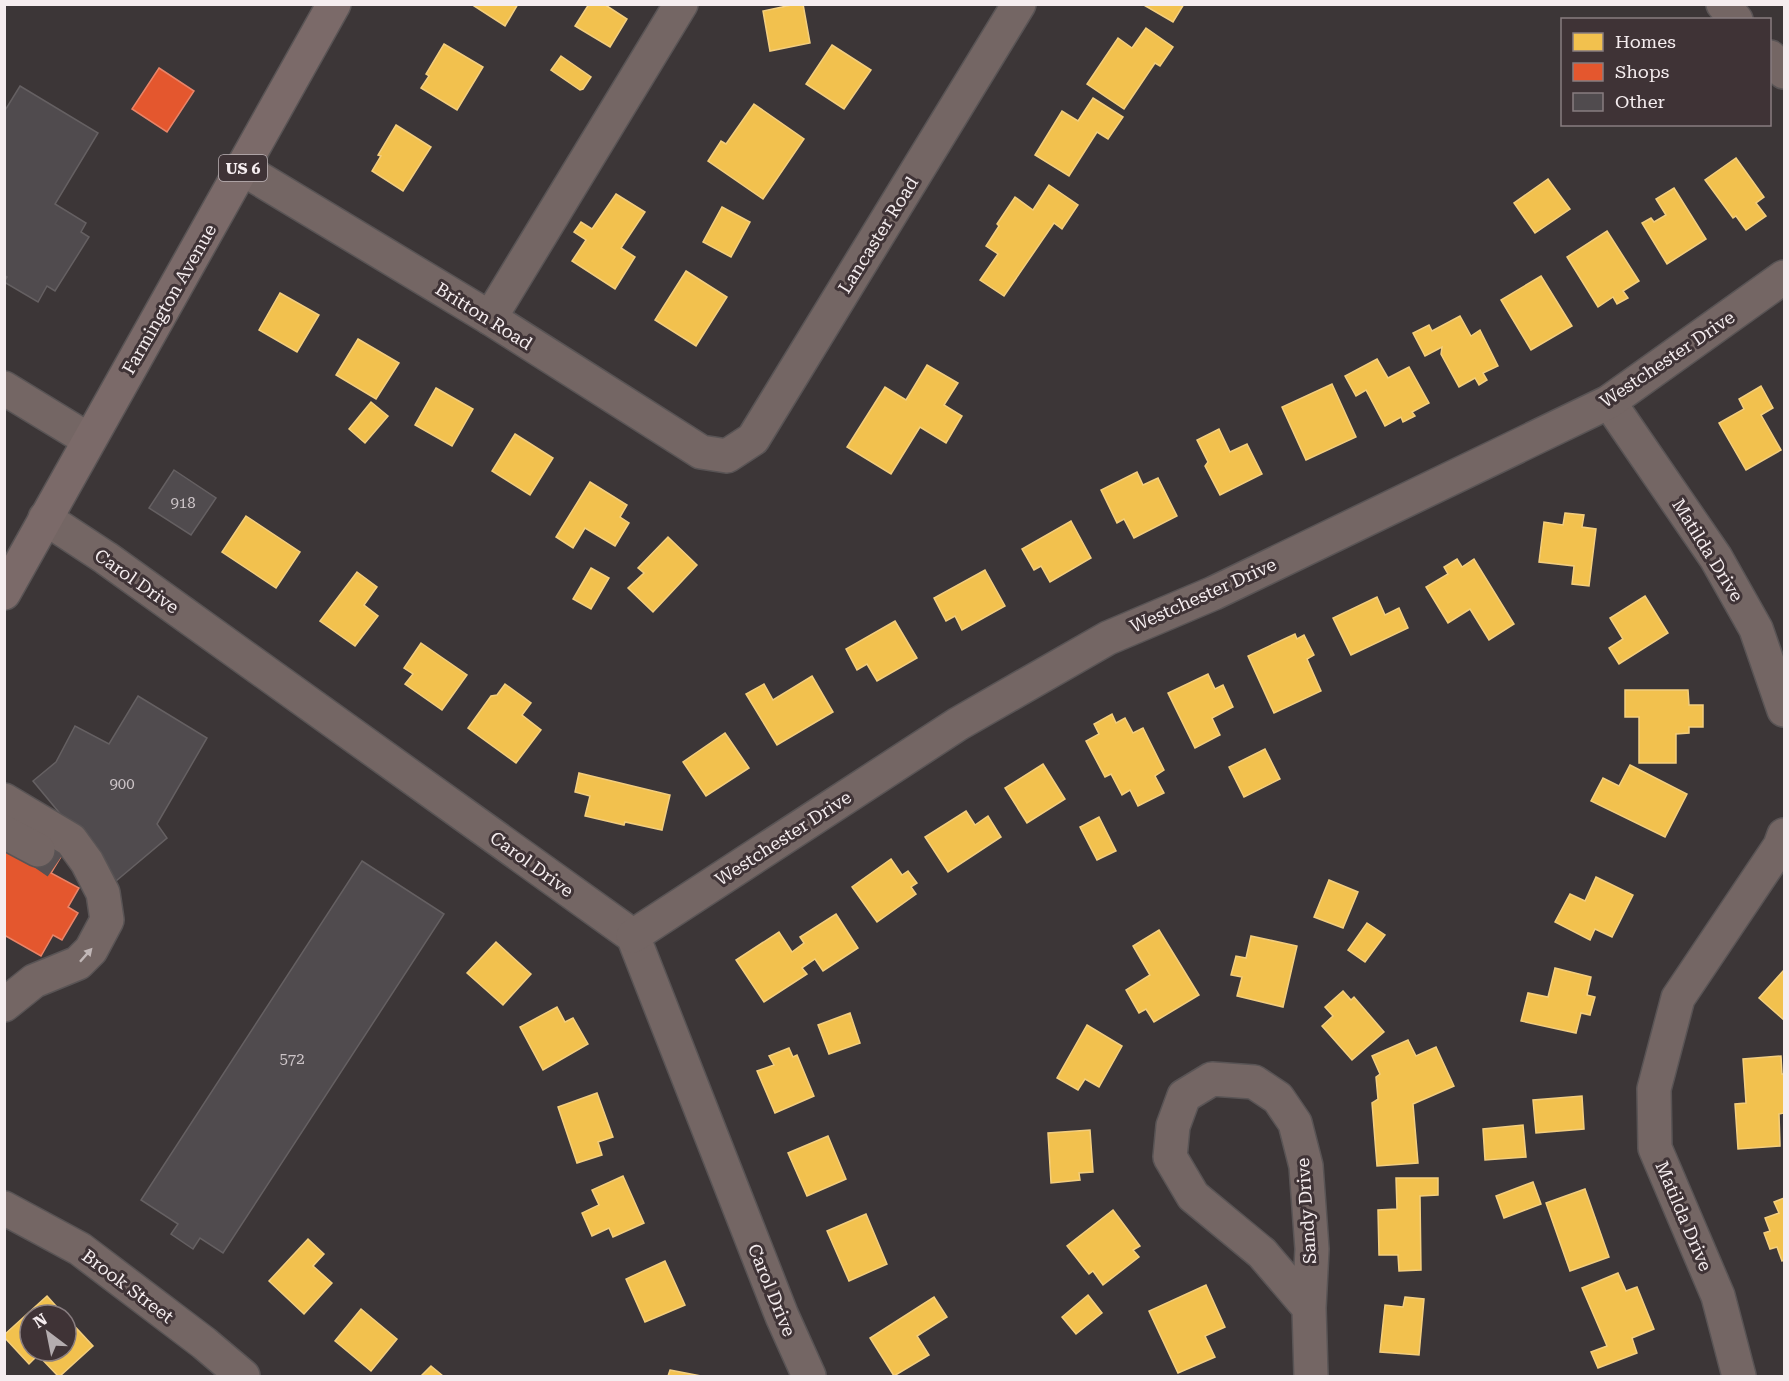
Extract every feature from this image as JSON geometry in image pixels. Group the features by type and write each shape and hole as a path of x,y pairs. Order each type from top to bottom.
{"highway":[{"name":"Farmington Avenue","path":"5,592 333,4"}],"street":[{"path":"490,318 681,4"},
{"name":"Lancaster Road","path":"727,456 753,439 1019,4"},
{"path":"1723,4 1734,18"},
{"path":"1771,58 1785,72"},
{"name":"Britton Road","path":"243,169 490,318 701,452 727,456"},
{"name":"Westchester Drive","path":"633,936 958,724 1108,638 1214,593 1609,402 1785,278"},
{"path":"4,388 88,440"},
{"name":"Matilda Drive","path":"1609,402 1716,558 1756,629 1785,710"},
{"name":"Carol Drive","path":"45,518 106,558 633,936 782,1316 810,1377"},
{"path":"23,832 103,893"},
{"path":"4,1005 34,981 78,963 91,950 107,920 103,893 87,862 71,840 23,832"},
{"name":"Matilda Drive","path":"1739,1377 1718,1296 1655,1148 1654,1089 1678,998 1780,846 1785,835"},
{"name":"Sandy Drive","path":"1309,1308 1262,1254 1193,1196 1170,1157 1173,1126 1184,1096 1212,1079 1254,1082 1278,1098 1295,1123 1306,1166 1312,1249 1309,1308 1311,1377"},
{"name":"Brook Street","path":"4,1208 80,1249 204,1343 243,1377"}],"building: Homes":[{"path":"471,4 518,4 505,26"},
{"path":"589,4 604,4 627,19 610,47 575,26"},
{"path":"803,4 810,43 770,51 763,11"},
{"path":"1142,4 1184,4 1173,22"},
{"path":"1146,28 1173,47 1160,66 1155,63 1124,109 1087,84 1118,38 1132,48"},
{"path":"444,44 483,67 457,110 421,88 429,76 426,74"},
{"path":"832,45 871,70 844,109 806,84"},
{"path":"561,56 591,77 583,89 580,90 551,70"},
{"path":"1093,98 1123,117 1108,139 1097,132 1069,176 1035,155 1062,111 1078,121"},
{"path":"754,104 804,139 763,199 708,161 721,141 726,144"},
{"path":"396,125 431,147 403,191 372,171 381,156 378,155"},
{"path":"1736,158 1764,197 1756,203 1766,216 1746,230 1736,216 1733,218 1705,180"},
{"path":"1548,179 1570,209 1535,233 1514,203"},
{"path":"1049,185 1078,205 1062,229 1054,223 1004,296 980,280 998,254 986,246 1015,197 1033,210"},
{"path":"1674,188 1706,239 1667,264 1642,223 1651,218 1654,222 1666,215 1656,199"},
{"path":"616,194 645,212 621,248 635,257 615,289 572,261 586,240 574,232 581,222 592,229"},
{"path":"722,207 750,222 731,257 703,242"},
{"path":"1607,231 1639,281 1623,291 1628,298 1617,304 1613,297 1598,307 1567,257"},
{"path":"686,271 727,297 696,346 655,320"},
{"path":"1541,276 1572,326 1531,350 1501,300"},
{"path":"280,293 319,315 297,352 259,330"},
{"path":"1460,316 1471,336 1480,330 1498,366 1483,373 1487,380 1479,385 1475,378 1459,387 1441,354 1442,347 1425,356 1413,333 1429,325 1432,331"},
{"path":"358,339 399,363 376,399 336,375"},
{"path":"1377,359 1388,378 1409,367 1429,403 1412,412 1415,416 1403,422 1401,417 1385,426 1366,390 1356,396 1345,376"},
{"path":"927,365 958,383 944,405 962,416 946,443 920,427 891,474 847,447 885,387 906,400"},
{"path":"1332,384 1356,437 1306,460 1282,407"},
{"path":"1761,386 1773,408 1761,415 1781,450 1746,470 1719,423 1744,409 1739,399"},
{"path":"436,388 473,409 452,446 415,425"},
{"path":"371,402 388,416 365,443 349,429"},
{"path":"1219,429 1230,452 1247,444 1262,474 1220,495 1205,466 1208,462 1197,440"},
{"path":"515,434 553,458 530,495 492,471"},
{"path":"1137,472 1143,485 1158,478 1177,516 1134,538 1124,519 1117,523 1101,490"},
{"path":"590,482 627,505 620,517 629,523 615,546 585,528 573,548 556,537"},
{"path":"1565,513 1584,515 1582,527 1596,529 1589,586 1572,584 1574,566 1539,562 1544,522 1563,525"},
{"path":"246,516 300,552 276,588 222,552"},
{"path":"1071,521 1091,558 1050,582 1041,566 1034,570 1022,549"},
{"path":"668,537 697,565 653,612 628,588 644,573 638,568"},
{"path":"1457,559 1462,567 1474,559 1514,624 1489,640 1470,609 1448,623 1426,587 1448,574 1444,567"},
{"path":"591,568 609,578 591,609 573,599"},
{"path":"985,570 1005,606 962,630 955,616 946,621 934,598"},
{"path":"357,572 377,587 364,605 378,616 355,646 320,621"},
{"path":"1645,596 1668,633 1619,664 1609,648 1623,639 1610,618"},
{"path":"1377,597 1385,615 1399,608 1408,628 1351,655 1333,618"},
{"path":"895,621 917,658 877,681 867,664 857,670 846,649"},
{"path":"1295,634 1297,639 1304,635 1314,655 1307,659 1321,691 1274,713 1248,656"},
{"path":"421,643 467,675 442,710 405,684 413,674 404,668"},
{"path":"1208,674 1215,689 1223,685 1233,707 1212,718 1220,735 1195,748 1168,693"},
{"path":"812,676 833,712 777,745 746,694 764,684 773,700"},
{"path":"505,684 531,703 522,715 541,730 516,763 468,728 491,696 497,695"},
{"path":"1625,690 1688,690 1689,705 1703,705 1703,727 1689,727 1689,733 1676,734 1676,763 1639,763 1639,717 1625,717"},
{"path":"1112,714 1116,723 1125,718 1133,733 1143,728 1164,770 1155,776 1164,793 1138,806 1130,790 1122,795 1111,774 1105,777 1086,741 1099,734 1094,724"},
{"path":"725,733 749,768 706,796 683,762"},
{"path":"1265,749 1280,779 1244,797 1229,767"},
{"path":"1043,764 1065,799 1027,823 1005,788"},
{"path":"1630,765 1687,794 1665,837 1591,801 1603,778 1619,786"},
{"path":"579,773 670,795 662,830 625,822 624,825 585,816 590,796 575,792"},
{"path":"966,811 975,825 988,816 1001,837 948,872 925,837"},
{"path":"1099,817 1116,851 1097,860 1080,827"},
{"path":"891,859 902,875 908,871 917,883 911,887 916,894 877,922 852,887"},
{"path":"1596,877 1633,895 1612,937 1595,929 1590,940 1555,922 1570,894 1585,901"},
{"path":"1329,880 1358,892 1343,928 1314,917"},
{"path":"836,914 858,948 823,971 815,959 802,968 807,974 764,1002 736,960 779,932 792,952 804,943 800,937"},
{"path":"1367,923 1385,935 1365,962 1348,950"},
{"path":"1159,930 1199,995 1154,1022 1146,1009 1139,1013 1126,990 1150,975 1133,946"},
{"path":"1251,936 1297,946 1283,1007 1237,996 1242,977 1231,975 1236,956 1246,958"},
{"path":"496,942 531,974 503,1005 467,973"},
{"path":"1555,968 1591,977 1587,995 1595,997 1590,1015 1581,1013 1576,1033 1521,1021 1528,993 1548,997"},
{"path":"1784,970 1784,1020 1759,998"},
{"path":"1343,991 1351,1000 1354,997 1384,1032 1352,1060 1322,1026 1333,1016 1325,1007"},
{"path":"557,1007 565,1022 573,1018 588,1044 543,1070 520,1027"},
{"path":"850,1013 860,1043 829,1054 818,1025"},
{"path":"1087,1025 1122,1046 1099,1087 1085,1079 1078,1090 1057,1078"},
{"path":"1408,1040 1416,1056 1436,1047 1454,1086 1413,1104 1418,1163 1377,1166 1372,1103 1378,1099 1376,1077 1380,1074 1372,1056"},
{"path":"789,1048 793,1057 797,1055 814,1096 775,1113 757,1071 774,1065 769,1056"},
{"path":"1781,1056 1782,1074 1784,1074 1784,1113 1779,1114 1780,1146 1738,1149 1735,1104 1746,1103 1743,1059"},
{"path":"597,1093 613,1137 598,1142 602,1155 577,1163 558,1107"},
{"path":"1582,1096 1584,1129 1536,1133 1533,1100"},
{"path":"1523,1125 1526,1157 1485,1160 1483,1129"},
{"path":"1090,1130 1093,1172 1079,1173 1080,1180 1051,1183 1048,1133"},
{"path":"828,1136 846,1179 807,1196 788,1153"},
{"path":"623,1176 644,1223 613,1237 609,1228 592,1236 582,1213 599,1205 592,1190"},
{"path":"1396,1178 1438,1178 1438,1195 1420,1196 1421,1270 1399,1271 1398,1255 1379,1255 1378,1210 1397,1209"},
{"path":"1533,1182 1541,1204 1504,1218 1496,1196"},
{"path":"1585,1189 1609,1257 1570,1271 1546,1203"},
{"path":"1784,1198 1784,1260 1782,1261 1777,1247 1770,1249 1764,1233 1770,1231 1765,1218 1779,1213 1774,1202"},
{"path":"1113,1210 1140,1246 1133,1250 1139,1257 1103,1285 1093,1271 1089,1274 1067,1246"},
{"path":"866,1214 887,1264 849,1281 827,1231"},
{"path":"308,1239 324,1254 313,1266 332,1283 304,1314 269,1281"},
{"path":"665,1261 685,1305 645,1322 626,1279"},
{"path":"1618,1273 1626,1291 1637,1287 1654,1329 1632,1338 1637,1353 1598,1368 1591,1352 1607,1346 1582,1288"},
{"path":"1206,1285 1225,1327 1205,1336 1215,1357 1178,1373 1149,1311"},
{"path":"1088,1295 1102,1313 1076,1334 1062,1317"},
{"path":"47,1296 53,1303 39,1303"},
{"path":"934,1297 947,1317 917,1336 929,1355 894,1376 870,1338"},
{"path":"1405,1297 1424,1299 1419,1355 1380,1352 1385,1305 1403,1307"},
{"path":"361,1309 397,1339 371,1371 335,1341"},
{"path":"18,1322 18,1352 4,1337"},
{"path":"78,1330 93,1346 78,1360"},
{"path":"46,1363 74,1363 60,1376"},
{"path":"431,1366 443,1376 421,1376"},
{"path":"670,1370 701,1376 668,1376"}],"building: Shops":[{"path":"159,68 194,91 167,132 132,109"},
{"path":"44,838 65,850 51,873 79,888 68,907 78,913 62,940 53,935 41,956 4,935 4,841"}],"building: Other":[{"path":"20,86 98,133 55,204 86,223 81,232 89,237 55,291 47,286 38,302 4,282 7,277 4,275 4,112"},
{"path":"174,470 216,498 191,535 149,508"},
{"path":"138,696 207,738 157,824 167,838 116,881 33,781 56,762 75,726 109,744"},
{"path":"362,861 444,914 223,1253 200,1238 193,1249 171,1234 178,1224 141,1200"}],"tunnel":[{"path":"38,850 57,863"}]}
